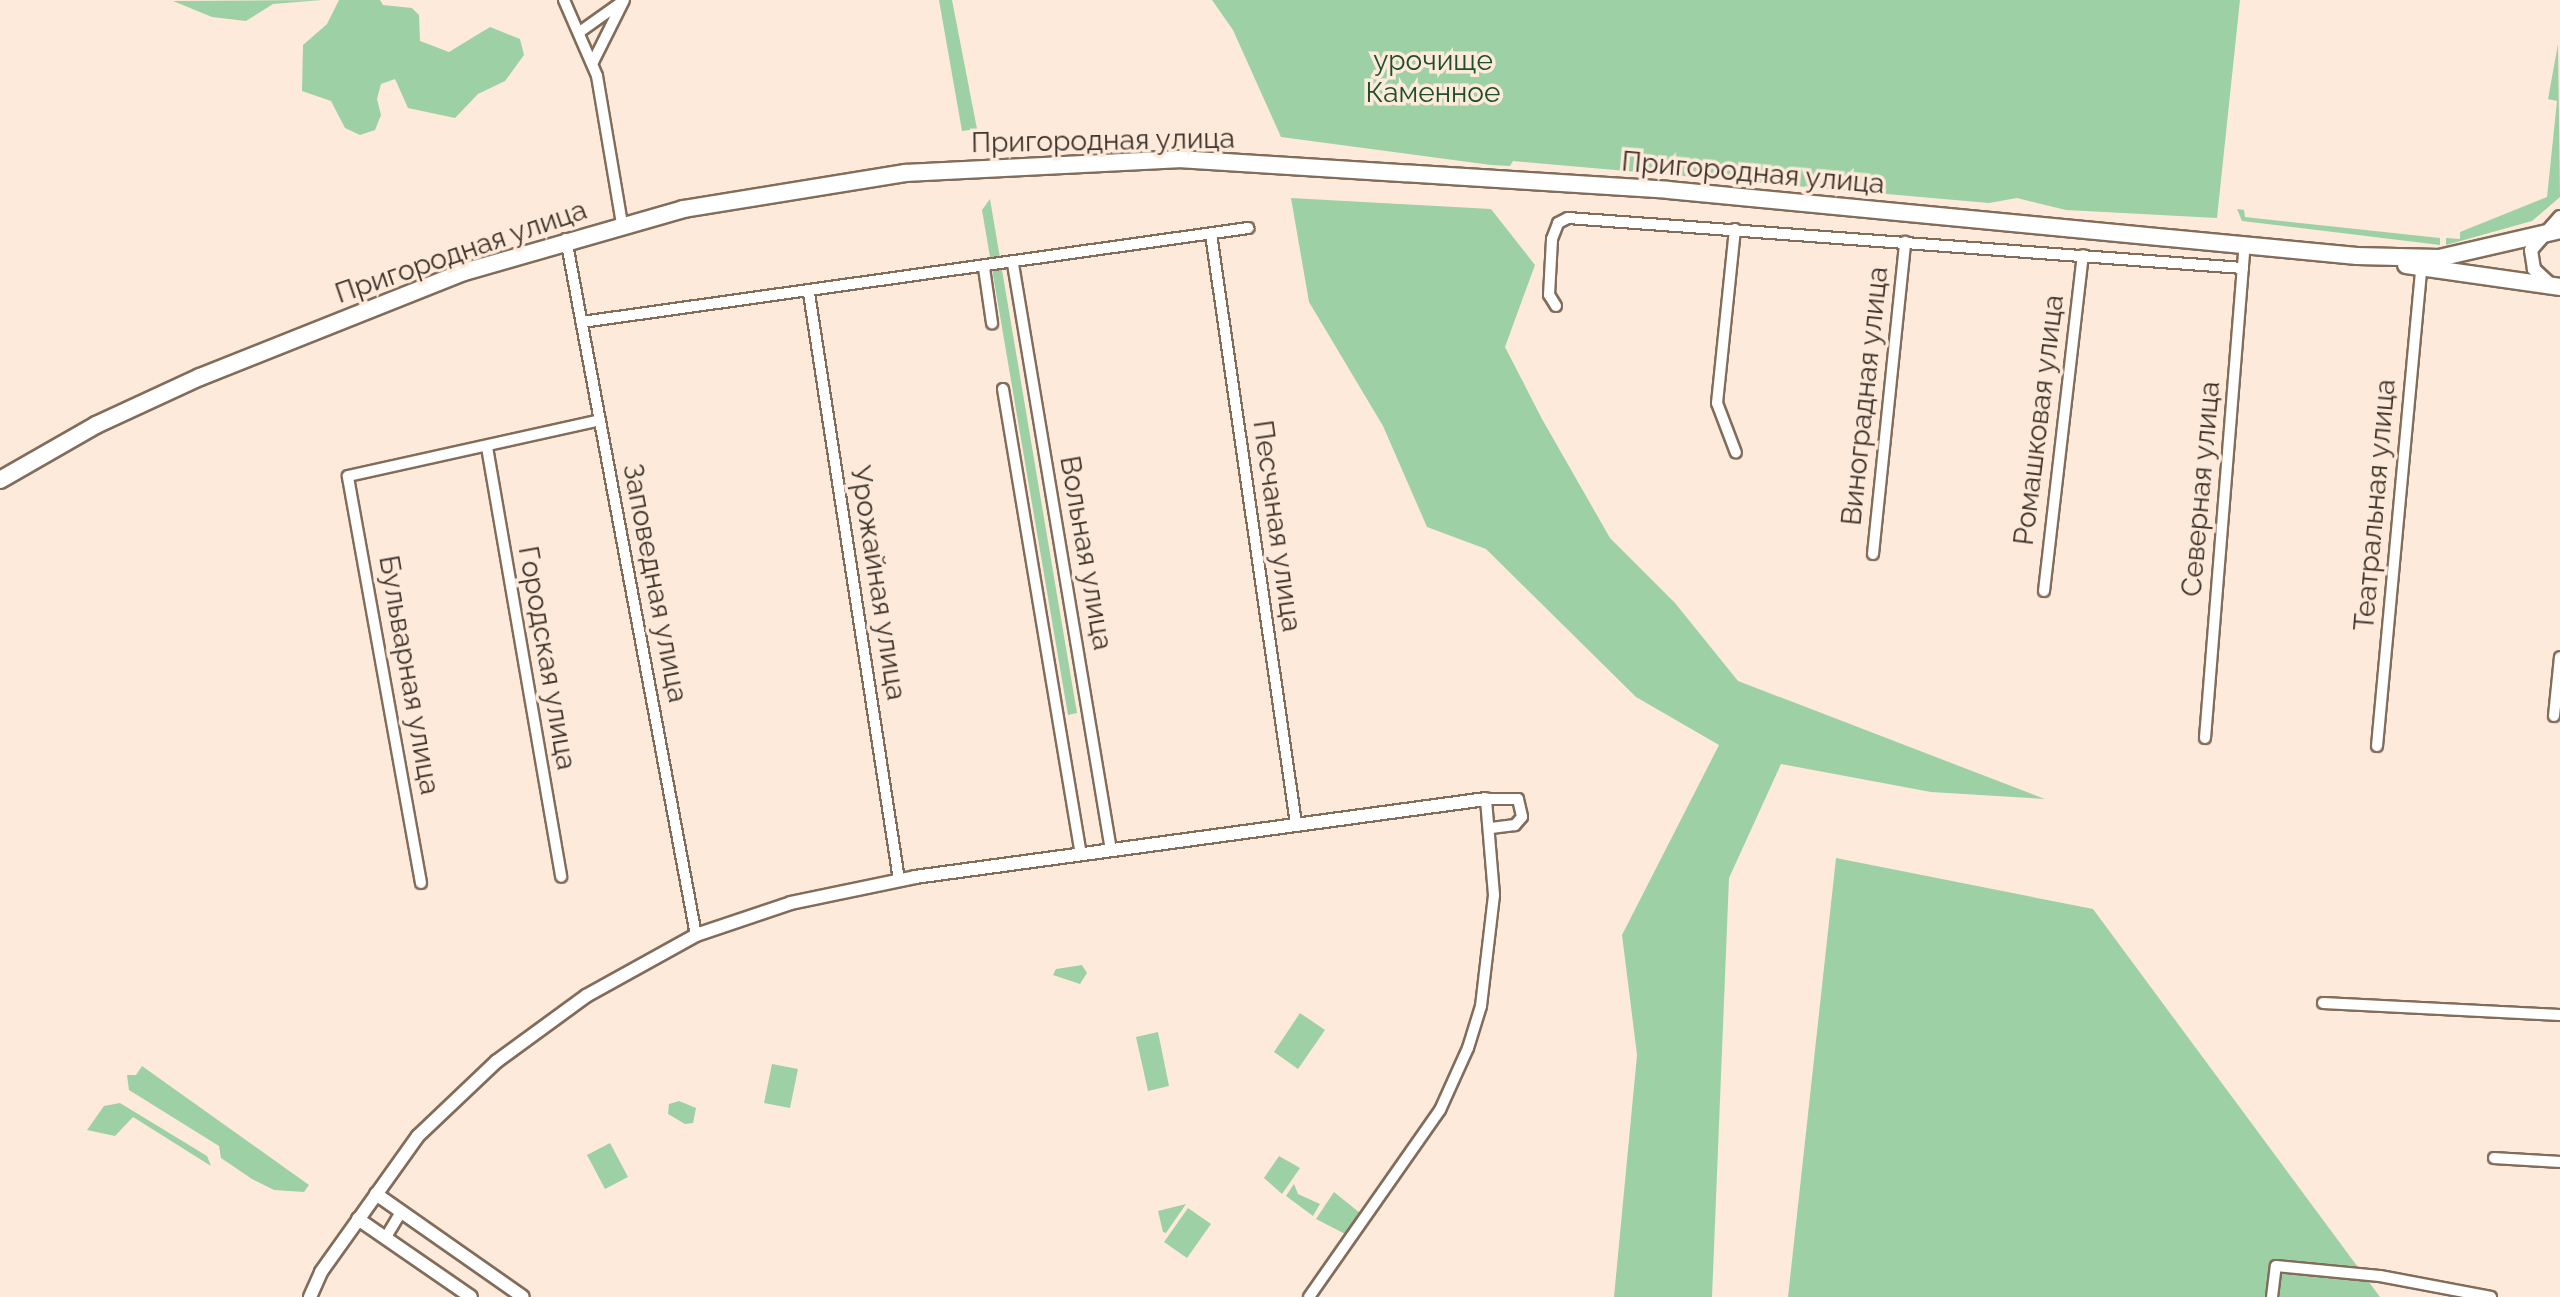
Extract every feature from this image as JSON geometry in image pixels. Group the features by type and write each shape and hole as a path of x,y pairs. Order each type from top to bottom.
{"main road":[{"name":"Пригородная улица","path":"0,480 96,425 200,377 464,272 622,224 876,177 1178,159 1544,182 2357,256 2439,258 2553,230"},
{"name":"Пригородная улица","path":"2357,256 2556,286"}],"street":[{"path":"564,0 593,62 622,224"},
{"path":"581,31 624,0 593,62"},
{"path":"2556,286 2530,260 2531,250 2553,230 2560,217"},
{"name":"Пригородная улица","path":"1556,306 1549,295 1552,239 1558,223 1582,218 2243,268"},
{"path":"582,322 809,293 1248,228"},
{"path":"1735,229 1717,403 1718,418 1736,453"},
{"name":"Песчаная улица","path":"1211,234 1296,824"},
{"name":"Заповедная улица","path":"566,239 696,935"},
{"name":"Виноградная улица","path":"1873,554 1905,242"},
{"name":"Северная улица","path":"2205,738 2245,245"},
{"name":"Ромашковая улица","path":"2044,591 2083,255"},
{"name":"Вольная улица","path":"1013,264 1111,850"},
{"path":"984,268 992,323"},
{"name":"Театральная улица","path":"2377,746 2421,268"},
{"name":"Урожайная улица","path":"809,293 899,880"},
{"name":"Вольная улица","path":"1003,389 1081,854"},
{"path":"487,447 600,420"},
{"name":"Бульварная улица","path":"421,883 348,476 487,447"},
{"name":"Городская улица","path":"487,447 561,877"},
{"path":"2554,716 2560,657"},
{"path":"1309,1297 1440,1110 1468,1048 1490,949 1494,895 1491,828 1486,799"},
{"path":"310,1297 321,1272 418,1136 497,1061 586,996 696,935 791,903 899,880 1486,799 1518,799 1523,808 1515,825 1491,828"},
{"path":"2323,1003 2560,1015"},
{"path":"2494,1158 2560,1162"},
{"path":"376,1194 523,1297"},
{"path":"386,1237 401,1212"},
{"path":"358,1219 471,1297"},
{"path":"2272,1297 2276,1266 2380,1276 2491,1297"}],"green space":[{"path":"322,0 273,4 246,21 212,17 173,1"},
{"path":"339,0 380,0 383,5 412,8 419,15 420,41 449,52 490,27 520,39 524,55 505,81 478,94 455,118 408,108 395,79 381,84 377,99 381,115 375,130 360,135 345,128 331,101 302,91 303,45 327,24"},
{"path":"939,0 952,0 977,129 962,131"},
{"name":"урочище Каменное","path":"1212,0 2240,0 2217,218 2066,210 2017,198 1989,203 1513,161 1510,166 1491,165 1281,137 1233,30"},
{"path":"2558,44 2560,197 2532,221 2446,245 2446,238 2460,239 2460,232 2547,197 2557,101 2548,99"},
{"path":"1291,198 1491,209 1535,265 1505,347 1542,419 1610,538 1675,603 1738,681 2045,799 1931,792 1781,764 1729,878 1712,1297 1614,1297 1637,1055 1622,935 1719,745 1636,697 1486,549 1427,527 1383,426 1309,302"},
{"path":"990,199 1077,713 1068,715 982,210"},
{"path":"2237,209 2244,210 2245,217 2440,238 2440,245 2242,221"},
{"path":"1836,858 2093,909 2380,1297 1788,1297"},
{"path":"1082,965 1087,973 1080,984 1053,975 1056,969"},
{"path":"1300,1013 1325,1030 1298,1069 1274,1052"},
{"path":"1158,1032 1169,1086 1148,1091 1136,1037"},
{"path":"772,1064 798,1069 790,1108 764,1103"},
{"path":"142,1066 309,1185 304,1192 274,1190 252,1179 221,1158 219,1146 129,1090 127,1075 136,1075"},
{"path":"679,1101 696,1108 693,1123 685,1124 668,1114 669,1104"},
{"path":"120,1103 207,1156 211,1166 133,1117 115,1136 87,1130 104,1106"},
{"path":"610,1143 628,1177 605,1189 587,1155"},
{"path":"1279,1156 1300,1168 1282,1194 1264,1178"},
{"path":"1294,1184 1298,1194 1320,1204 1313,1216 1286,1196"},
{"path":"1334,1192 1360,1213 1347,1235 1316,1219"},
{"path":"1186,1204 1166,1233 1163,1232 1158,1211"},
{"path":"1188,1208 1211,1224 1187,1258 1164,1242"}]}
